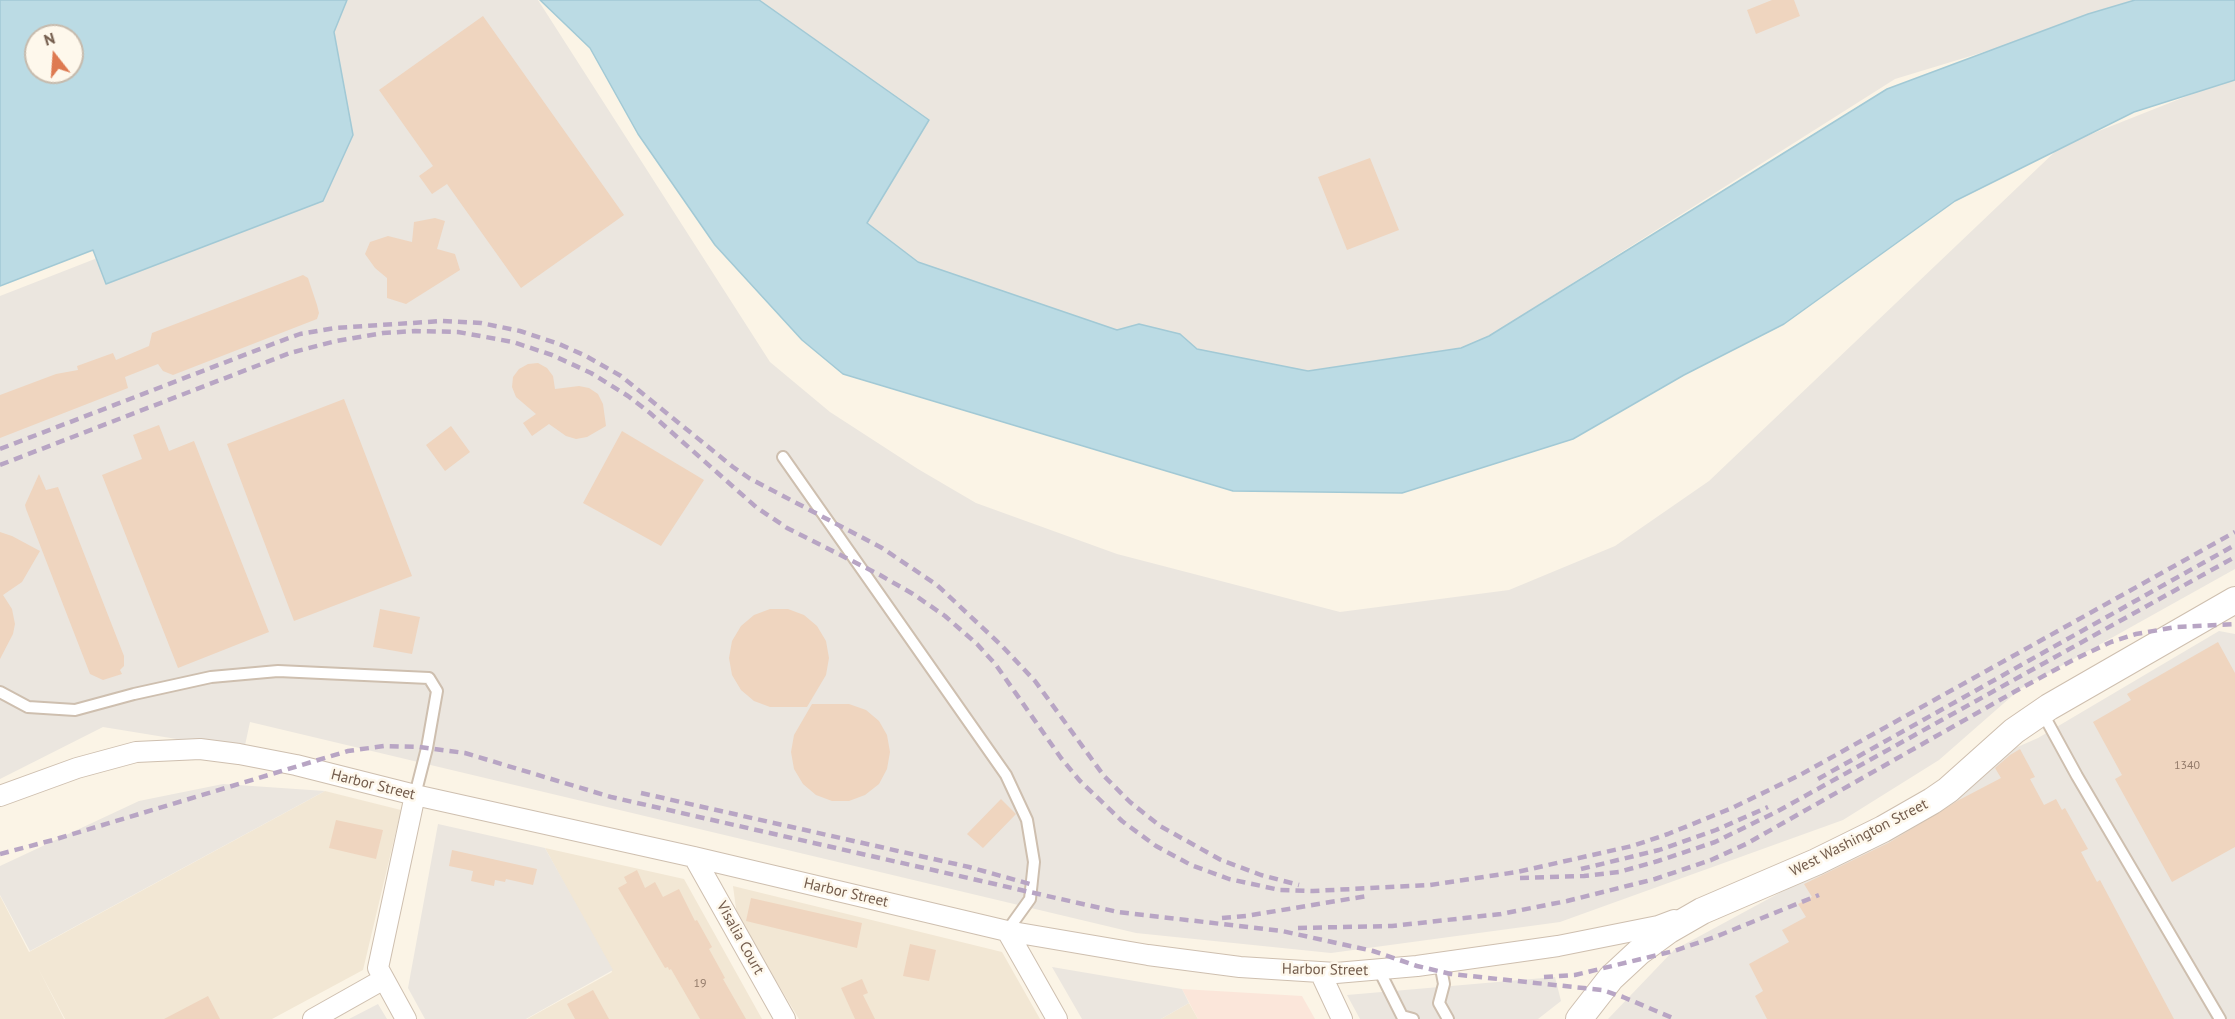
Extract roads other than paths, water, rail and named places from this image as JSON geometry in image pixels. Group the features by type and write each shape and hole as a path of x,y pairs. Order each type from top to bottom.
{"street":[{"name":"West Washington Street","path":"1579,1019 1611,978 1639,952 1669,930 1702,910 1816,862 1883,829 1932,801 1948,790 2014,731 2078,688 2235,600"},
{"name":"Harbor Street","path":"0,796 110,758 136,752 200,749 239,754 296,765 415,795 694,857 1007,931 1240,967 1336,973 1440,963 1558,946 1658,926 1702,910"},
{"path":"406,1019 378,968 415,795"},
{"name":"Visalia Court","path":"694,857 785,1019"},
{"path":"1007,931 1057,1019"},
{"path":"1320,972 1342,1019"},
{"path":"313,1019 384,979"}],"lane":[{"path":"783,457 1006,776 1023,811 1027,820 1034,862 1030,899 1007,931"},
{"path":"0,692 28,707 75,710 211,677 278,671 429,678 437,691 427,748 415,795"},
{"path":"2042,712 2077,776 2220,1019"},
{"path":"1440,963 1444,984 1439,1004 1448,1019"},
{"path":"1379,970 1401,1016 1413,1019"}],"water":[{"path":"0,0 347,0 334,32 353,135 323,201 106,284 93,250 0,286"},
{"path":"540,0 759,0 929,120 867,223 918,262 1117,330 1139,324 1180,334 1197,349 1308,371 1461,348 1489,336 1887,89 2088,14 2135,0 2235,0 2235,80 2134,112 1955,201 1784,324 1684,375 1573,439 1402,493 1233,491 843,374 802,340 715,245 638,134 590,48"}],"railway":[{"path":"0,449 300,334 335,328 442,321 481,323 520,331 559,344 621,376 749,478 882,548 937,585 1001,645 1035,681 1104,776 1130,802 1160,826 1221,860 1261,875 1299,885"},
{"path":"0,465 290,353 336,341 383,333 415,331 458,332 513,342 552,355 591,373 628,396 756,507 787,528 913,594 945,616 977,644 996,665 1061,758 1080,781 1122,821 1156,846 1191,865 1229,879 1280,890 1313,891 1430,885 1517,872 1632,846 1668,834 1732,808 1800,775 2235,532"},
{"path":"1818,779 2235,545"},
{"path":"1520,878 1584,876 1619,872 1715,842 1778,811 2235,557"},
{"path":"1298,928 1392,926 1501,914 1567,901 1655,879 1711,860 1746,844 2014,692 2111,642 2136,634 2176,627 2235,624"},
{"path":"0,854 348,751 384,746 419,747 465,753 611,797 1118,912 1282,931 1373,951 1417,966 1451,974 1602,990 1675,1019"},
{"path":"641,793 969,867 1030,884"},
{"path":"1581,869 1659,850 1716,830 1768,807"},
{"path":"1544,977 1575,975 1674,951 1819,895"},
{"path":"1222,918 1367,896"}]}
